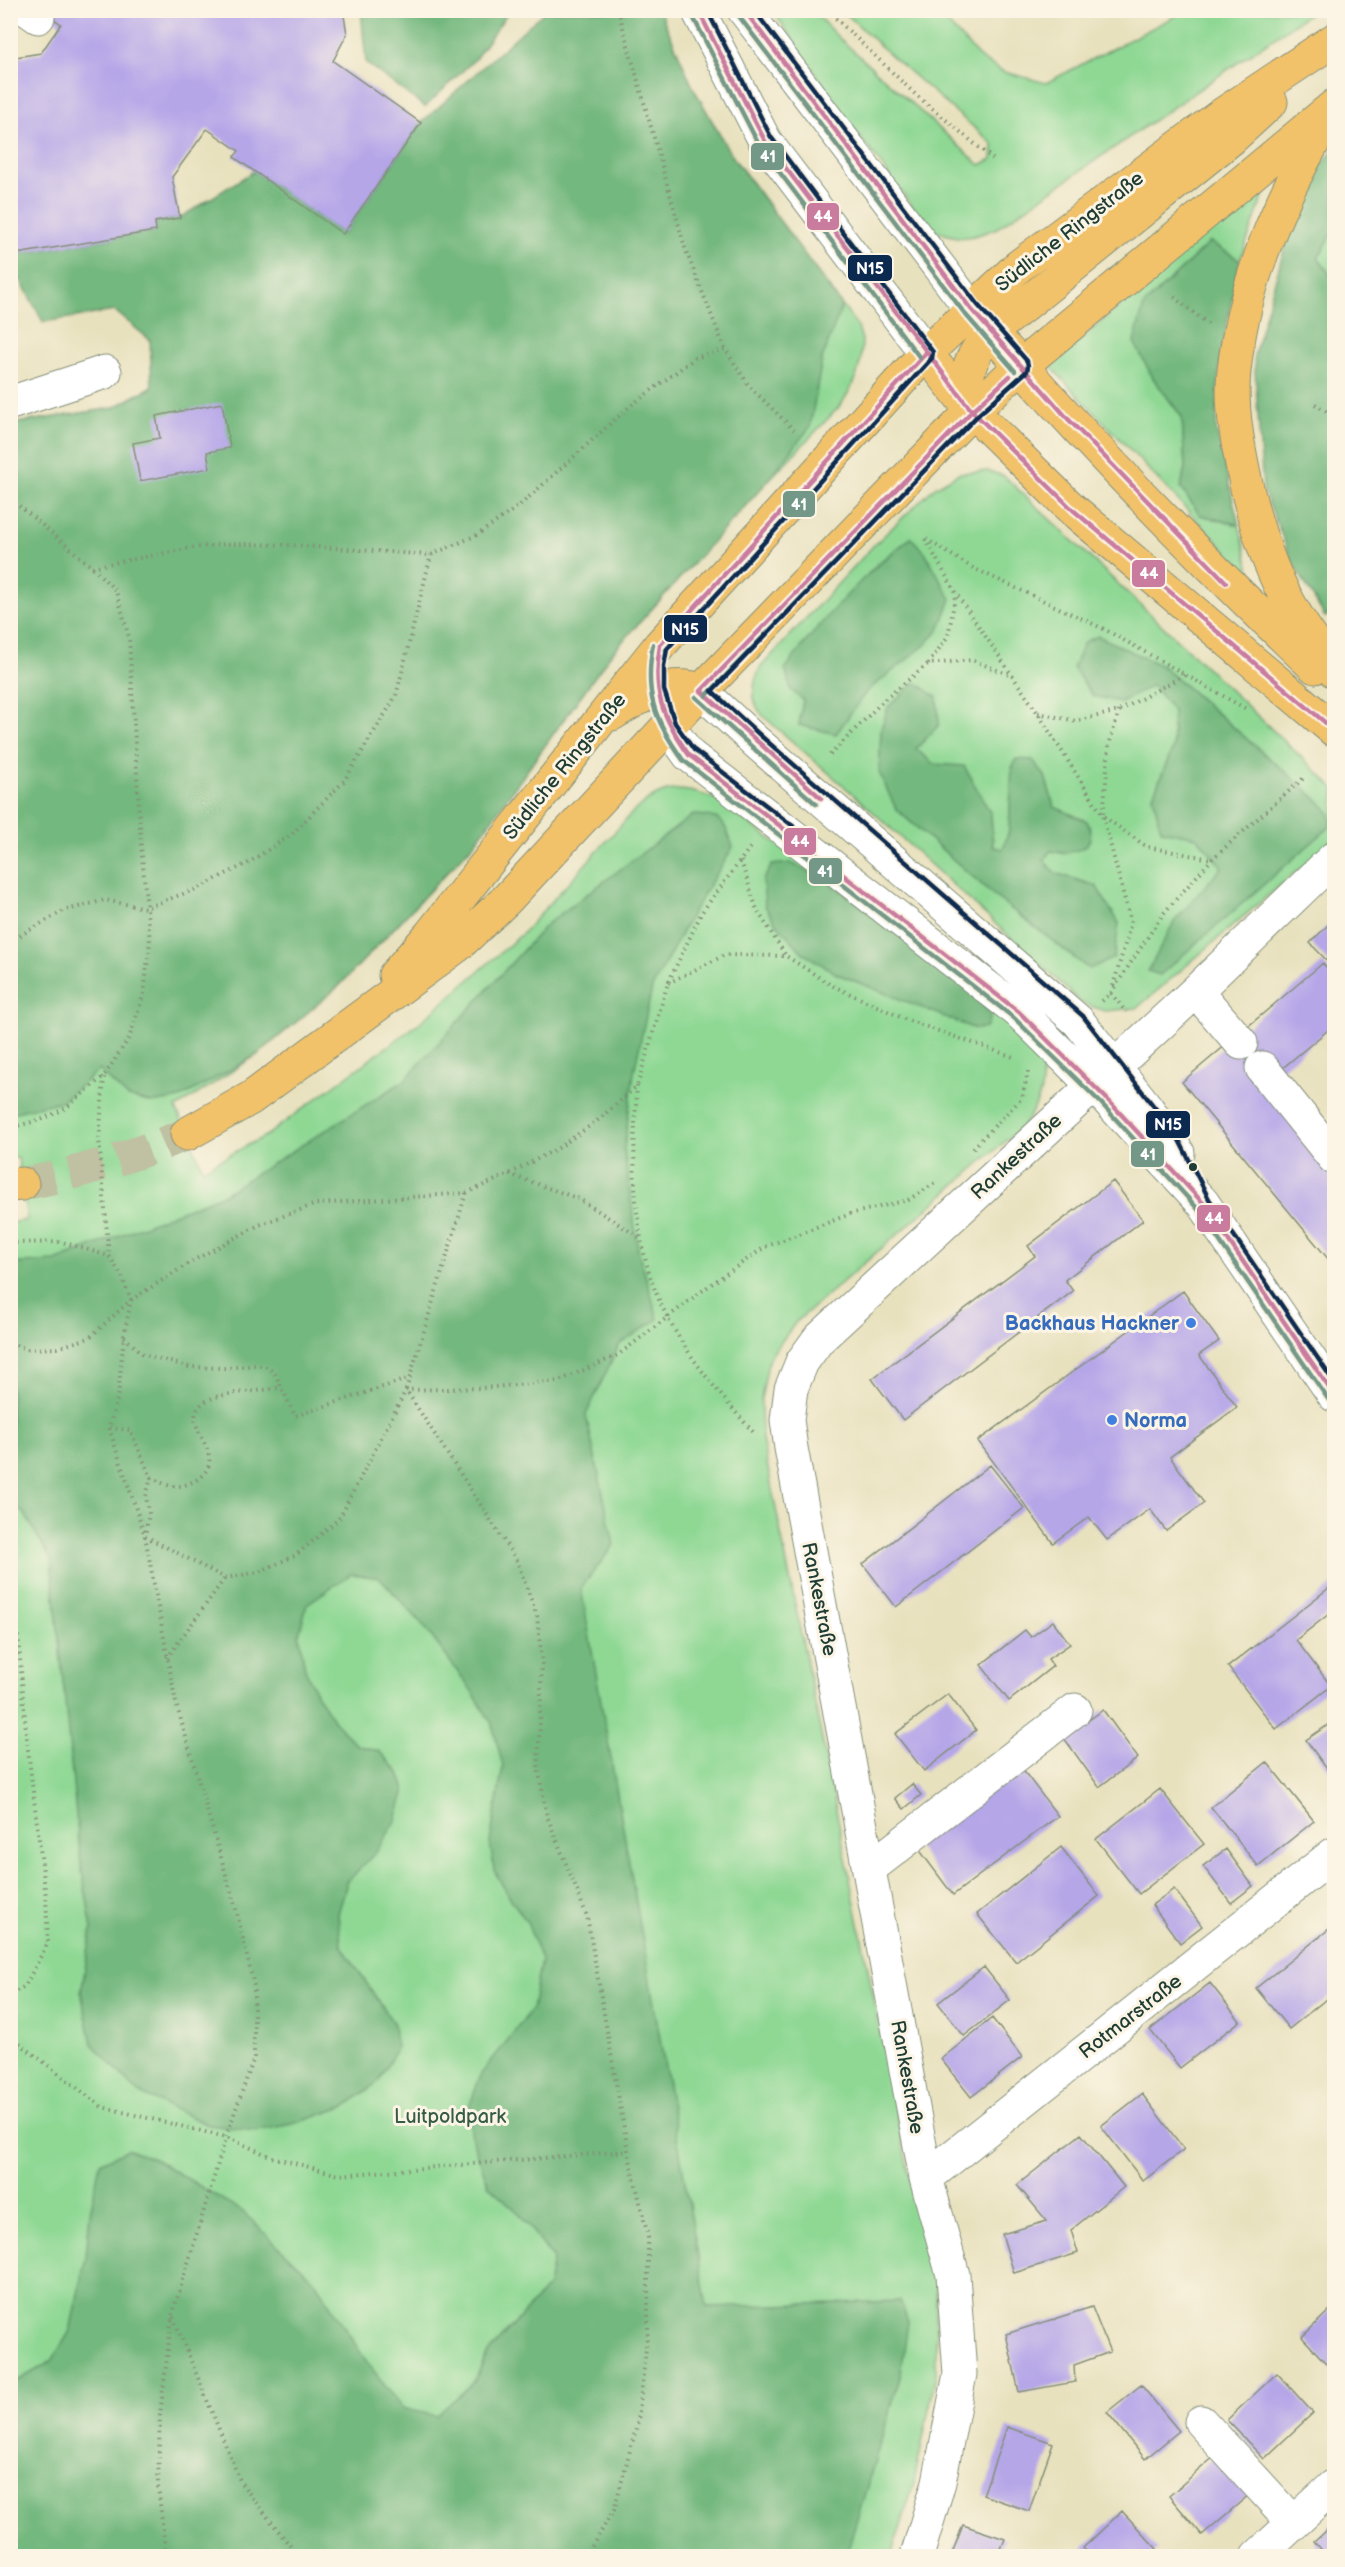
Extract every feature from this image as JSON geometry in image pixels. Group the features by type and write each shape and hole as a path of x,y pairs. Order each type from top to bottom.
{"main road":[{"name":"Südliche Ringstraße","path":"342,1030 430,935 660,645 926,352 981,320 1019,267 1211,123 1335,42"},
{"name":"Südliche Ringstraße","path":"187,1134 250,1098 458,946 506,900 701,691 972,411 1021,366 1335,106"},
{"path":"1335,106 1278,209 1247,296 1234,373 1237,443 1254,518 1273,569 1295,614 1335,671"},
{"path":"972,411 966,391 969,367 977,348 981,320"},
{"path":"981,320 1069,420 1212,569 1335,685"},
{"path":"926,352 972,411 1073,510 1335,730"},
{"path":"660,645 656,665 657,691 668,726"},
{"path":"600,722 630,703 671,686 689,685 701,691"}],"street":[{"path":"698,10 765,141 926,352"},
{"path":"744,10 981,320"},
{"path":"10,403 105,372"},
{"path":"701,691 756,742 1078,1022 1103,1075"},
{"path":"668,726 689,755 1103,1075 1171,1140 1203,1203 1323,1356 1335,1395"},
{"path":"623,776 649,759 659,756 689,755"},
{"name":"Rankestraße","path":"916,2556 939,2482 960,2374 953,2275 927,2178 791,1448 787,1420 791,1389 802,1362 818,1340 1196,991 1335,858"},
{"path":"1196,991 1241,1043"},
{"path":"1262,1068 1335,1158"},
{"path":"870,1868 1075,1710"},
{"name":"Rotmarstraße","path":"927,2178 1335,1854"},
{"path":"1201,2422 1294,2523"},
{"path":"1258,2556 1335,2486"}],"path":[{"path":"618,10 686,251 725,349 749,386 794,430"},
{"path":"826,10 916,95 993,159"},
{"path":"1174,297 1214,329"},
{"path":"92,567 225,544 290,545 431,555 477,534 519,506 630,407 695,358 725,349"},
{"path":"1315,404 1335,416"},
{"path":"10,498 92,567 116,591 129,637 150,941 144,993 129,1038 104,1076 66,1108 43,1119 10,1128"},
{"path":"1248,710 1104,629 971,567 925,539 956,593 1037,712 1102,816 1131,923 1111,993 1163,914 1212,859 1306,776"},
{"path":"10,943 63,911 105,900 146,908 196,889 248,863 291,835 344,781 396,696 431,555"},
{"path":"831,755 885,699 928,664 948,636 956,593"},
{"path":"928,664 972,660 1012,676"},
{"path":"1037,712 1076,721 1119,711 1186,674"},
{"path":"1102,816 1109,745 1119,711"},
{"path":"1102,816 1146,848 1212,859"},
{"path":"755,842 702,912 668,983 637,1086 633,1158 640,1238 651,1278 667,1317 714,1389 759,1438"},
{"path":"741,861 757,910 786,956 831,985 907,1020 1019,1059"},
{"path":"668,983 725,955 786,956"},
{"path":"967,1154 1022,1098 1031,1062"},
{"path":"104,1076 99,1139 109,1256 122,1277 131,1300 124,1336 118,1396 109,1428 145,1536 176,1703 236,1910 254,1986 254,2058 226,2137 172,2316 160,2415 159,2474 166,2556"},
{"path":"10,1342 27,1349 57,1348 89,1338 131,1300 194,1260 259,1225 316,1204 466,1193 510,1174 558,1148 597,1121 637,1086"},
{"path":"510,1174 579,1199 640,1238"},
{"path":"406,1390 483,1388 559,1381 618,1355 765,1247 850,1214 908,1200 944,1178"},
{"path":"145,1536 225,1578 259,1572 296,1555 339,1519 406,1390 466,1193"},
{"path":"10,1244 62,1242 109,1256"},
{"path":"124,1336 144,1355 189,1367 226,1368 255,1365 266,1367 274,1372 296,1416 410,1378"},
{"path":"151,1477 174,1487 190,1483 202,1475 209,1464 207,1451 197,1428 195,1415 200,1406 218,1396 282,1387"},
{"path":"406,1390 517,1561 537,1616 542,1663 538,1768 547,1816 587,1916 628,2151 648,2237 648,2329 638,2421 614,2510 586,2556"},
{"path":"109,1428 130,1430 151,1477 146,1496 149,1514 145,1536"},
{"path":"10,1540 27,1742 46,1897 48,1943 25,1986 10,1995"},
{"path":"167,1658 225,1578"},
{"path":"10,2036 102,2108 226,2137 272,2157 339,2175 628,2151"},
{"path":"172,2316 241,2483 298,2556"}],"green space":[{"path":"361,10 509,11 475,59 425,107 366,63"},
{"path":"545,11 660,11 693,87 730,153 842,306 822,359 810,427 766,483 611,654 474,844 339,986 257,1055 180,1098 152,1103 128,1097 99,1070 62,1101 11,1113 11,424 113,408 152,388 150,340 115,311 43,322 11,262 11,255 156,231 155,222 180,218 254,171 343,234 421,123"},
{"path":"773,11 813,11 837,36 980,165 992,159 993,144 843,11 936,11 981,59 1004,72 1046,83 1185,11 1313,11 997,228 971,237 956,237 929,228 854,129"},
{"name":"Luitpoldpark","path":"693,87 730,153 858,327 862,340 861,359 855,381 841,405 766,483 611,654 474,844 339,986 257,1055 176,1108 203,1169 267,1135 418,1024 522,934 632,813 652,797 670,790 689,791 713,798 925,949 1039,1052 1042,1074 1041,1091 1023,1126 796,1322 769,1358 761,1399 762,1439 910,2179 936,2276 936,2375 914,2483 892,2556 11,2556 10,1223 27,1220 18,1158 11,1158 11,424 113,408"},
{"path":"1334,149 1334,231 1318,258 1334,280 1334,560 1328,561 1334,613 1325,617 1293,563 1263,490 1254,355 1287,239 1312,176"},
{"path":"1260,187 1265,191 1240,260 1209,243 1144,305 1153,378 1182,417 1185,467 1181,488 1213,519 1239,525 1252,578 1050,366 1253,190"},
{"path":"1334,231 1334,280 1318,258"},
{"path":"1210,242 1240,260 1220,358 1216,429 1239,525 1200,515 1181,488 1185,467 1182,417 1153,378 1134,342 1144,305"},
{"path":"988,471 1004,476 1334,788 1334,839 1137,1008 1105,1011 1082,1003 861,801 763,716 754,699 755,681 760,668 874,545 935,487 959,473","holes":["911,538 925,645 866,692 836,734 799,725 803,700 801,647 878,563","1162,666 1320,802 1174,922 1223,867 1197,837 1153,796 1173,748 1173,711 1153,685 1121,702 1093,696","915,682 915,749 991,814 993,847 1003,849 1009,831 1012,768 1016,760 1045,776 1054,807 1086,821 1065,854 1050,851 1044,860 1055,873 1097,886 1089,969 997,898 896,809"]},
{"path":"911,538 925,552 951,599 939,630 925,645 866,692 836,734 799,725 803,700 791,690 785,669 844,599 876,567"},
{"path":"1098,636 1162,666 1330,813 1332,825 1160,975 1148,971 1174,922 1222,867 1197,837 1161,830 1153,796 1173,748 1173,711 1153,685 1121,702 1093,696 1073,668 1084,642"},
{"path":"915,682 937,697 939,725 916,749 934,764 964,766 991,814 993,847 1003,849 1009,831 1012,769 1016,759 1033,760 1045,776 1054,807 1087,821 1090,838 1087,844 1075,851 1050,851 1044,860 1055,873 1096,886 1119,923 1114,958 1089,969 997,898 896,809 879,772 881,729 888,707"},
{"path":"693,815 717,818 721,821 733,847 694,910 652,988 634,1072 624,1149 638,1250 658,1319 619,1345 586,1415 614,1545 581,1588 707,2307 900,2301 908,2321 901,2374 846,2556 11,2556 11,2381 19,2380 52,2361 70,2331 86,2257 90,2213 100,2163 128,2149 156,2160 242,2211 315,2281 364,2358 402,2408 436,2416 473,2383 488,2353 548,2286 553,2259 520,2214 489,2186 472,2139 469,2107 481,2074 532,2009 541,1960 527,1922 494,1870 490,1842 503,1766 492,1724 472,1691 423,1625 380,1578 351,1574 307,1604 299,1634 305,1669 317,1695 334,1721 357,1745 379,1751 399,1773 405,1790 395,1823 375,1853 347,1882 338,1914 341,1945 394,2024 396,2049 379,2081 346,2106 296,2123 258,2131 208,2125 139,2093 92,2044 81,1992 92,1929 81,1865 51,1559 24,1513 11,1504 11,1264 55,1261 224,1194 404,1081 547,924"},
{"path":"790,863 823,877 971,991 991,1015 986,1028 975,1029 837,974 803,953 775,922 765,906 763,880 772,865"}],"building":[{"path":"56,10 343,10 347,34 333,61 421,123 343,234 234,157 239,151 207,129 172,177 180,218 155,222 156,231 10,255 10,58 41,53 61,24 51,17"},
{"path":"222,403 230,448 207,452 210,468 140,481 133,443 160,438 156,416"},
{"path":"1331,922 1334,925 1334,968 1310,943"},
{"path":"1323,963 1334,977 1334,1025 1278,1072 1334,1173 1334,1266 1182,1082"},
{"path":"1113,1181 1143,1220 1065,1280 1073,1291 903,1420 872,1379 1035,1256 1028,1246"},
{"name":"Norma","path":"1183,1291 1219,1341 1199,1355 1237,1407 1170,1457 1204,1503 1166,1531 1150,1509 1107,1540 1089,1517 1053,1543 978,1441"},
{"path":"990,1465 1024,1508 896,1607 863,1564"},
{"path":"1334,1584 1334,1610 1296,1640 1331,1686 1276,1729 1228,1667"},
{"path":"1053,1621 1070,1644 1048,1659 1053,1666 1009,1701 981,1665 1025,1630 1031,1637"},
{"path":"948,1694 976,1730 924,1771 895,1734"},
{"path":"1103,1710 1138,1758 1099,1787 1064,1738"},
{"path":"1334,1721 1334,1768 1329,1772 1306,1740"},
{"path":"1267,1762 1314,1821 1258,1866 1211,1807"},
{"path":"1019,1765 1058,1816 953,1895 915,1844"},
{"path":"912,1784 921,1795 904,1809 895,1798"},
{"path":"1160,1789 1204,1844 1139,1894 1096,1839"},
{"path":"1061,1847 1099,1896 1016,1962 977,1914"},
{"path":"1226,1849 1253,1886 1231,1903 1203,1866"},
{"path":"1174,1889 1202,1926 1180,1943 1152,1905"},
{"path":"1334,1925 1334,2001 1330,1996 1289,2029 1256,1988"},
{"path":"984,1967 1010,2000 964,2036 938,2003"},
{"path":"1210,1983 1240,2021 1180,2068 1150,2030"},
{"path":"992,2018 1022,2057 971,2097 941,2059"},
{"path":"1142,2094 1184,2149 1143,2181 1101,2126"},
{"path":"1081,2134 1124,2187 1071,2230 1078,2253 1014,2273 1002,2234 1047,2221 1017,2185"},
{"path":"1334,2306 1334,2372 1302,2337"},
{"path":"1092,2307 1110,2352 1074,2365 1075,2382 1019,2392 1006,2334"},
{"path":"1277,2373 1313,2413 1264,2459 1227,2420"},
{"path":"1141,2385 1179,2431 1145,2459 1107,2412"},
{"path":"1007,2427 1053,2443 1029,2511 983,2495"},
{"path":"1216,2455 1250,2494 1202,2535 1169,2496"},
{"path":"1122,2511 1157,2549 1149,2556 1091,2556 1083,2548"},
{"path":"1334,2523 1334,2556 1327,2556 1314,2541"},
{"path":"963,2525 1005,2539 998,2556 951,2556"}],"tunnel":[{"path":"22,1184 106,1164 187,1134"}],"transit line":[{"name":"44","path":"698,10 765,141 972,411 1073,510 1334,730"},
{"name":"N15","path":"707,10 771,137 933,352 932,358 667,649 664,690 675,723 694,750 793,826"},
{"name":"44","path":"744,10 971,309 1069,420 1226,582"},
{"name":"N15","path":"754,10 977,304 1027,361 1028,366 1027,371 977,416 712,691 1083,1016 1177,1136 1209,1199 1334,1382"},
{"name":"41","path":"691,13 759,145 920,358"},
{"name":"41","path":"738,15 965,314 1015,371"},
{"name":"44","path":"660,645 926,353"},
{"name":"41","path":"666,650 932,358"},
{"name":"41","path":"706,696 977,416 1026,372"},
{"name":"44","path":"701,691 972,411 1010,376"},
{"name":"41","path":"653,644 650,677 654,705 658,719 683,760 1014,1018 1101,1103 1197,1208 1328,1399"},
{"name":"44","path":"660,645 657,677 661,703 672,728 689,755 1019,1012 1106,1098 1203,1203 1334,1395"},
{"name":"44","path":"701,691 821,798"},
{"name":"41","path":"696,697 816,804"}],"place":[{"name":"Backhaus Hackner","path":"1191,1323"},
{"name":"Norma","path":"1112,1420"}]}
